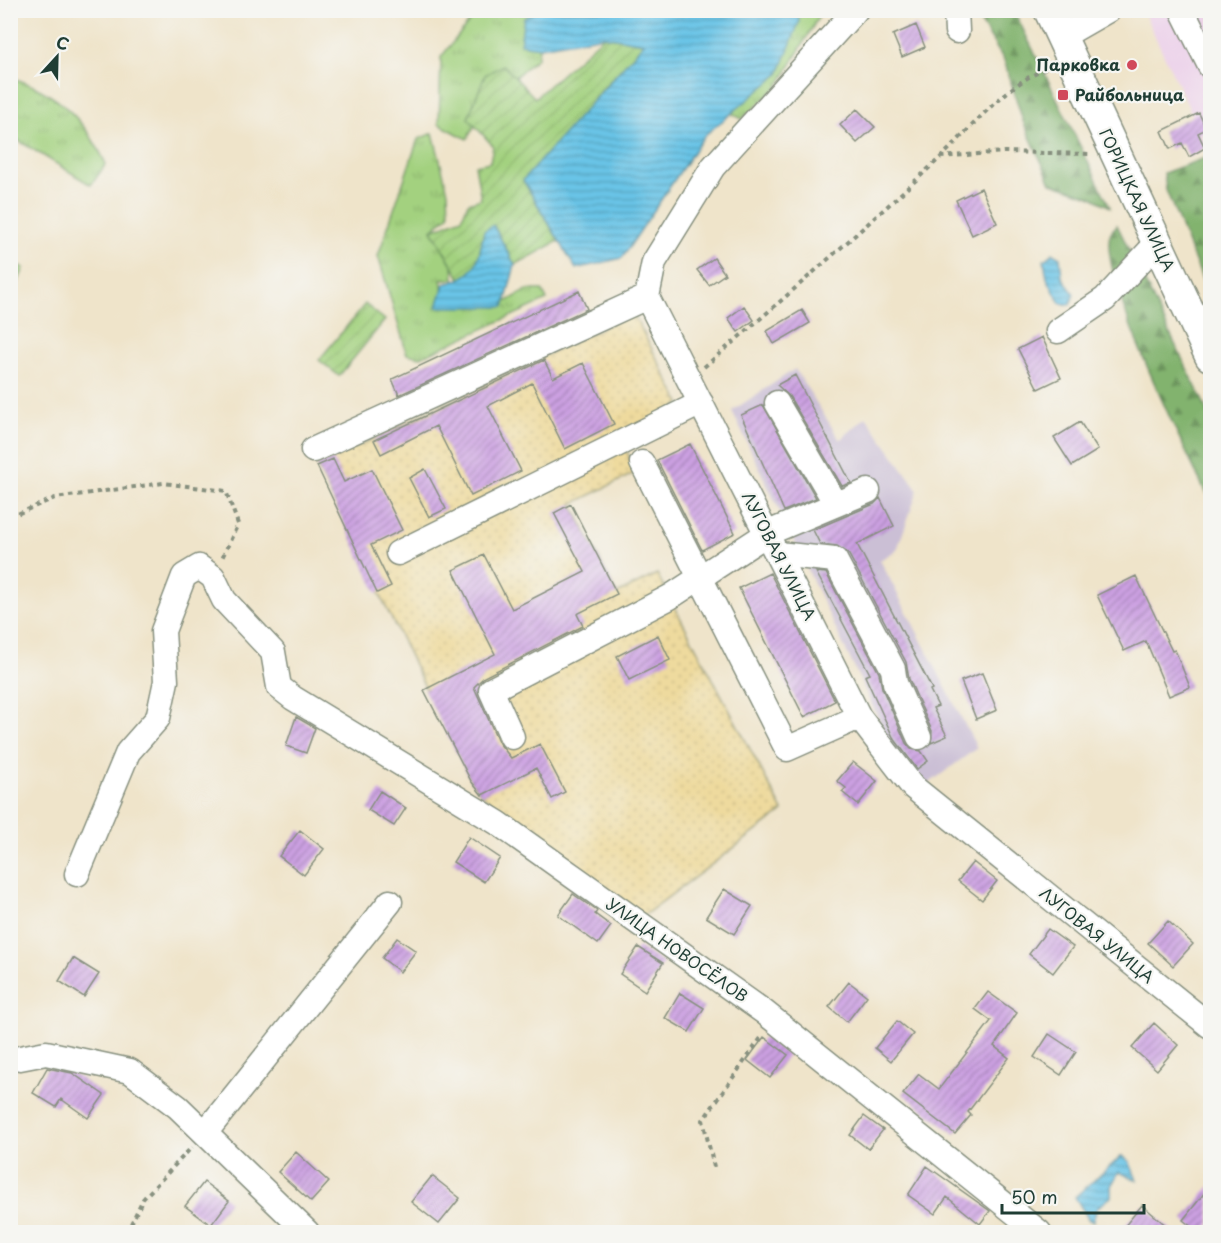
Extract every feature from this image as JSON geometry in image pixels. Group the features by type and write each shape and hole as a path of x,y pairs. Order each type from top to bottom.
{"main road":[{"name":"ГОРИЦКАЯ УЛИЦА","path":"1061,36 1210,356"}],"street":[{"path":"313,450 647,297 654,262 713,167 856,10"},
{"path":"1061,36 1108,10"},
{"path":"1182,10 1210,66"},
{"path":"1058,331 1105,299 1157,243"},
{"name":"ЛУГОВАЯ УЛИЦА","path":"647,297 859,717 913,787 1210,1026"},
{"path":"398,553 701,402"},
{"path":"777,403 837,504"},
{"path":"642,463 787,749 859,717"},
{"path":"512,737 491,690 670,597 700,578 773,544 837,504 868,490"},
{"path":"773,544 835,560 893,669 895,683 919,737"},
{"path":"77,874 128,752 158,718 166,681 163,631 184,576 199,567 213,577"},
{"name":"УЛИЦА НОВОСЁЛОВ","path":"213,577 224,600 273,652 279,687 293,698 498,823 774,1020 1039,1233"},
{"path":"205,1133 390,902"},
{"path":"20,1058 46,1053 130,1071 178,1107 307,1233"}],"path":[{"path":"690,380 940,158 1006,92 1032,74 1061,36"},
{"path":"940,158 1004,152 1116,155"},
{"path":"10,517 55,498 163,483 226,491 238,524 213,577"},
{"path":"714,1167 703,1120 774,1020"},
{"path":"127,1233 143,1199 205,1133"}],"shaded area":[{"path":"1143,11 1210,11 1210,152 1191,112"},
{"path":"795,369 840,440 866,417 918,490 897,550 880,560 977,748 924,787 892,747 732,411"}],"green space":[{"path":"478,11 553,11 545,19 537,58 515,77 505,73 467,139 439,124 441,57"},
{"path":"792,11 822,11 779,85 742,119 722,108"},
{"path":"974,11 1014,11 1110,207 1090,196 1051,183 1023,121 1004,60"},
{"path":"604,36 644,43 523,180 559,241 515,265 494,226 484,231 477,266 461,280 432,230 462,218 468,203 481,199 475,165 490,162 493,146 468,118 485,75 503,65 535,98"},
{"path":"10,77 27,83 56,100 79,121 89,134 106,164 91,185 11,136"},
{"path":"433,133 448,192 449,215 432,230 453,266 454,279 441,279 444,297 497,307 527,290 542,290 547,300 421,357 407,354 378,256 418,139"},
{"path":"1210,156 1210,298 1166,190 1164,173"},
{"path":"1117,225 1210,416 1210,495 1206,493 1180,440 1128,320 1109,252 1111,232"},
{"path":"11,262 24,268 11,299"},
{"path":"365,304 385,320 339,376 319,360"}],"sand":[{"path":"633,313 680,403 626,450 637,472 572,504 617,594 657,574 783,811 643,916 482,795 471,781 317,466"}],"water":[{"path":"541,10 798,11 799,22 779,74 704,136 622,258 576,269 523,180 644,43 604,36 540,47 520,44 524,18"},
{"path":"493,225 515,265 504,307 437,307 444,284 464,277 470,272 478,259 484,231"},
{"path":"1053,253 1060,257 1062,277 1074,294 1070,305 1060,303 1047,278 1044,260"},
{"path":"1122,1156 1129,1161 1137,1180 1119,1172 1111,1186 1111,1197 1097,1208 1093,1221 1089,1220 1075,1197"}],"building":[{"path":"916,25 925,47 902,57 893,35"},
{"path":"857,109 875,127 857,143 840,125"},
{"path":"1199,113 1206,129 1198,133 1205,148 1189,157 1182,143 1170,149 1162,131"},
{"path":"981,188 997,223 972,235 956,200"},
{"path":"714,258 725,274 709,285 697,270"},
{"path":"579,291 587,309 399,395 392,379"},
{"path":"744,306 754,320 738,332 728,318"},
{"path":"802,310 810,323 774,344 767,331"},
{"path":"1042,337 1061,378 1038,389 1018,349"},
{"path":"544,360 553,378 583,363 614,424 565,449 532,383 488,406 521,471 471,496 436,426 381,454 374,440"},
{"path":"795,375 851,483 842,486 789,396 777,385"},
{"path":"763,405 816,498 784,511 741,415"},
{"path":"1080,422 1098,450 1072,466 1054,438"},
{"path":"690,444 735,533 702,550 657,460"},
{"path":"333,459 344,482 372,469 402,530 371,545 391,586 377,593 317,466"},
{"path":"425,469 446,509 429,517 409,478"},
{"path":"880,498 894,526 857,544 932,689 930,690 938,706 933,708 947,736 931,743 932,731 909,679 906,662 848,553 837,546 820,544 813,530 874,504"},
{"path":"571,504 617,594 577,614 583,626 484,677 474,687 499,743 511,758 540,744 565,792 552,799 536,768 482,795 471,781 424,690 495,654 453,570 484,555 512,609 585,572 554,513"},
{"path":"816,572 826,573 879,673 882,688 906,743 911,749 921,751 928,761 917,769 893,737 865,676 870,674"},
{"path":"770,573 835,701 804,717 739,588"},
{"path":"1136,576 1172,651 1175,650 1190,687 1169,696 1146,641 1124,651 1097,595"},
{"path":"658,635 670,660 629,680 617,656"},
{"path":"982,673 997,710 976,719 961,681"},
{"path":"296,717 315,728 306,753 286,746"},
{"path":"853,762 877,781 858,805 842,792 846,788 837,781"},
{"path":"380,791 406,808 394,826 368,810"},
{"path":"300,830 324,849 304,875 279,856"},
{"path":"469,837 500,858 484,882 453,862"},
{"path":"973,862 997,881 982,900 958,881"},
{"path":"724,889 752,906 734,934 706,917"},
{"path":"573,894 597,911 595,914 611,926 598,944 558,915"},
{"path":"1168,921 1193,944 1173,966 1148,943"},
{"path":"1048,929 1073,947 1053,973 1029,954"},
{"path":"397,938 416,951 400,972 382,958"},
{"path":"638,947 663,963 645,991 620,974"},
{"path":"73,958 99,974 84,997 59,981"},
{"path":"849,982 867,996 847,1022 829,1007"},
{"path":"988,992 1017,1013 994,1046 1009,1058 968,1112 971,1115 955,1134 903,1094 919,1074 939,1089 991,1021 975,1009"},
{"path":"680,993 704,1008 689,1032 665,1018"},
{"path":"897,1021 913,1034 891,1061 875,1048"},
{"path":"1154,1023 1178,1045 1157,1070 1132,1048"},
{"path":"1049,1034 1076,1052 1061,1075 1034,1057"},
{"path":"764,1037 788,1055 770,1078 747,1060"},
{"path":"47,1068 72,1073 104,1095 88,1118 61,1099 56,1107 33,1093"},
{"path":"864,1116 883,1130 868,1149 850,1135"},
{"path":"296,1152 329,1182 311,1202 278,1172"},
{"path":"927,1166 990,1211 980,1224 947,1197 935,1214 908,1195"},
{"path":"432,1176 460,1198 439,1224 411,1202"},
{"path":"204,1182 229,1201 211,1225 185,1206"},
{"path":"1210,1186 1210,1224 1204,1233 1199,1233 1183,1220"},
{"path":"1142,1205 1175,1233 1119,1233"}],"place":[{"name":"Парковка","path":"1132,65"},
{"name":"Райбольница","path":"1063,95"}]}
